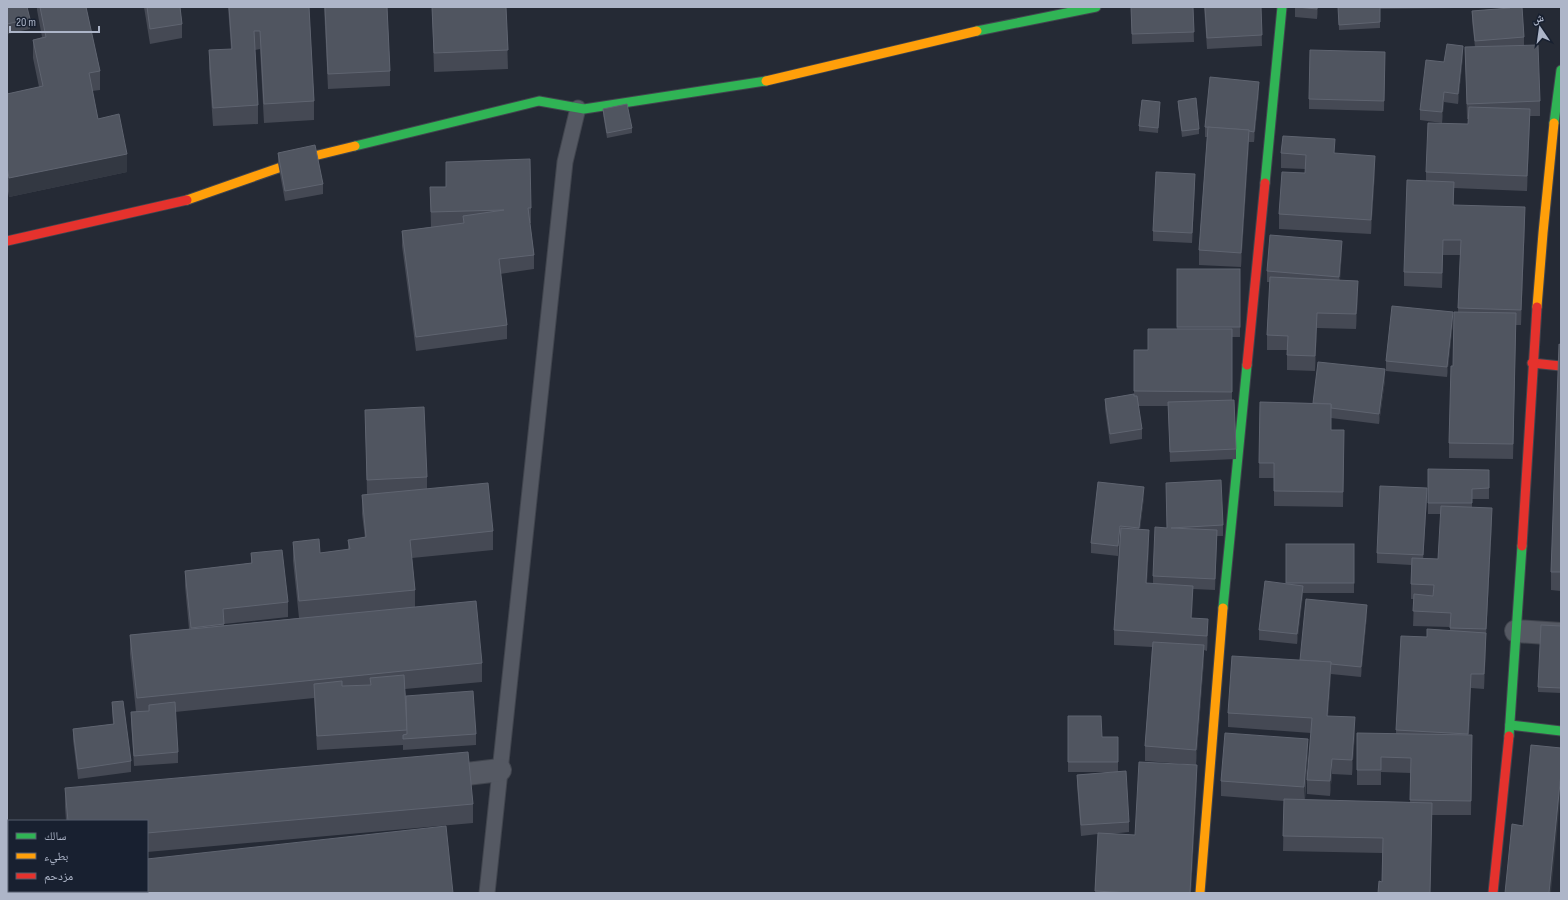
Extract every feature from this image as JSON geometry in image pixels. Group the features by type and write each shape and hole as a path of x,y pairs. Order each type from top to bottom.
{"street":[{"path":"7,241 196,198 310,157 539,101 584,109 767,81 984,29 1096,7"},
{"path":"1200,893 1225,586 1282,7"},
{"path":"1493,893 1510,725 1532,363 1551,148 1559,98 1561,70"},
{"path":"1532,363 1561,366"},
{"path":"1516,631 1561,634"},
{"path":"1510,725 1561,731"},
{"path":"422,779 500,770"}],"lane":[{"path":"487,893 566,162 578,108"}],"building":[{"path":"7,7 27,7 30,19 7,24"},
{"path":"40,7 86,7 100,71 89,73 98,119 119,114 127,154 9,178 7,167 7,94 43,86 33,40 46,37"},
{"path":"147,7 180,7 182,24 150,29"},
{"path":"229,7 309,7 314,101 264,104 260,31 254,31 258,105 213,108 209,50 232,49"},
{"path":"325,7 387,7 390,71 328,74"},
{"path":"432,7 506,7 508,50 434,53"},
{"path":"1131,7 1193,7 1194,32 1132,34"},
{"path":"1205,7 1261,7 1262,35 1207,38"},
{"path":"1297,7 1317,7 1317,9"},
{"path":"1338,7 1380,7 1380,22 1339,25"},
{"path":"1522,7 1524,37 1475,41 1472,11"},
{"path":"1447,44 1463,46 1458,94 1444,92 1442,112 1420,110 1426,60 1444,62"},
{"path":"1538,45 1540,101 1467,104 1465,47"},
{"path":"1310,50 1385,52 1384,101 1309,99"},
{"path":"1210,77 1259,82 1254,132 1249,130 1205,127"},
{"path":"1196,98 1199,129 1182,131 1178,101"},
{"path":"1142,100 1160,102 1158,128 1139,126"},
{"path":"627,104 632,128 607,133 603,109"},
{"path":"1469,107 1530,109 1527,176 1426,172 1428,123 1468,124"},
{"path":"1208,127 1249,130 1241,253 1199,250"},
{"path":"1283,136 1335,139 1334,153 1375,156 1371,220 1279,214 1282,172 1305,173 1306,155 1281,153"},
{"path":"315,145 323,184 285,191 278,153"},
{"path":"530,159 531,208 528,208 534,255 499,259 507,325 416,337 402,231 464,223 463,216 504,210 431,212 430,187 446,187 446,162"},
{"path":"1156,172 1195,174 1192,233 1153,231"},
{"path":"1407,180 1454,182 1453,205 1525,207 1521,310 1458,308 1461,240 1443,240 1442,273 1404,272"},
{"path":"1270,235 1342,241 1339,277 1267,271"},
{"path":"1177,269 1240,269 1240,327 1177,327"},
{"path":"1270,277 1358,281 1356,314 1317,313 1315,356 1287,355 1288,336 1267,335"},
{"path":"1392,306 1453,312 1447,367 1386,361"},
{"path":"1454,312 1516,313 1513,444 1449,443"},
{"path":"1148,329 1232,329 1232,392 1134,391 1134,350 1148,350"},
{"path":"1559,344 1561,345 1561,572 1551,572"},
{"path":"1318,362 1385,369 1379,414 1331,408 1331,404 1313,403"},
{"path":"1134,394 1134,396 1137,396 1142,429 1110,434 1105,399"},
{"path":"1234,400 1236,449 1170,452 1168,402"},
{"path":"1260,402 1331,404 1331,430 1344,430 1343,492 1274,491 1274,463 1259,463"},
{"path":"424,407 427,477 367,480 365,410"},
{"path":"1428,469 1489,470 1489,488 1472,489 1472,503 1428,503"},
{"path":"1221,480 1223,525 1171,528 1217,530 1215,579 1153,576 1155,527 1167,528 1166,483"},
{"path":"1098,482 1144,487 1139,528 1120,526 1118,546 1091,543"},
{"path":"488,483 493,531 410,540 415,590 299,601 293,542 319,539 320,553 350,549 348,540 366,537 362,495"},
{"path":"1380,486 1427,488 1423,555 1377,553"},
{"path":"1441,506 1492,508 1486,629 1450,628 1451,613 1413,611 1414,594 1433,596 1434,585 1411,584 1412,558 1438,559"},
{"path":"1121,528 1149,530 1146,583 1193,586 1191,618 1208,619 1207,636 1114,630"},
{"path":"1286,544 1354,544 1354,583 1286,583"},
{"path":"282,550 288,602 223,609 224,624 191,628 185,571 252,563 251,553"},
{"path":"1265,581 1303,586 1297,634 1259,630"},
{"path":"1306,599 1367,605 1361,667 1331,664 1331,662 1300,660"},
{"path":"476,601 482,663 137,698 130,635"},
{"path":"1541,625 1561,626 1561,688 1538,687"},
{"path":"1427,629 1486,633 1484,674 1471,674 1468,734 1396,730 1401,636 1427,637"},
{"path":"1153,642 1204,645 1196,750 1145,746"},
{"path":"1232,656 1331,662 1327,716 1355,717 1352,760 1332,759 1330,781 1307,780 1312,718 1228,713"},
{"path":"404,675 407,730 317,736 314,684 342,681 342,686 371,685 370,678"},
{"path":"473,691 476,734 403,739 403,735 407,734 406,696"},
{"path":"123,701 131,761 78,769 73,729 114,724 112,702"},
{"path":"175,702 178,752 134,756 131,712 149,711 149,705"},
{"path":"1068,716 1101,716 1102,737 1118,737 1118,762 1068,762"},
{"path":"1225,733 1308,739 1304,787 1221,781"},
{"path":"1357,733 1472,735 1471,801 1410,800 1411,758 1381,757 1381,770 1357,770"},
{"path":"1531,745 1561,748 1561,773 1549,893 1505,893 1512,824 1523,826"},
{"path":"468,752 473,804 148,833 148,820 68,820 65,788"},
{"path":"1139,762 1197,765 1190,893 1132,893 1095,891 1098,833 1135,835"},
{"path":"1126,771 1129,822 1081,825 1077,775"},
{"path":"1284,799 1432,803 1430,893 1378,893 1379,881 1382,882 1383,838 1283,836"},
{"path":"446,826 453,893 131,893 148,892 148,859"}],"traffic: fast":[{"path":"977,31 1096,7"},
{"path":"1265,183 1282,7"},
{"path":"1554,123 1561,70"},
{"path":"355,146 539,101 584,109 766,81"},
{"path":"1223,608 1247,365"},
{"path":"1509,736 1522,546"},
{"path":"1510,725 1561,731"}],"traffic: slow":[{"path":"766,81 977,31"},
{"path":"1537,307 1554,123"},
{"path":"187,200 310,157 355,146"},
{"path":"1200,893 1223,608"}],"traffic: jam":[{"path":"1247,365 1265,183"},
{"path":"7,241 187,200"},
{"path":"1522,546 1537,307"},
{"path":"1532,363 1561,366"},
{"path":"1493,893 1509,736"}]}
